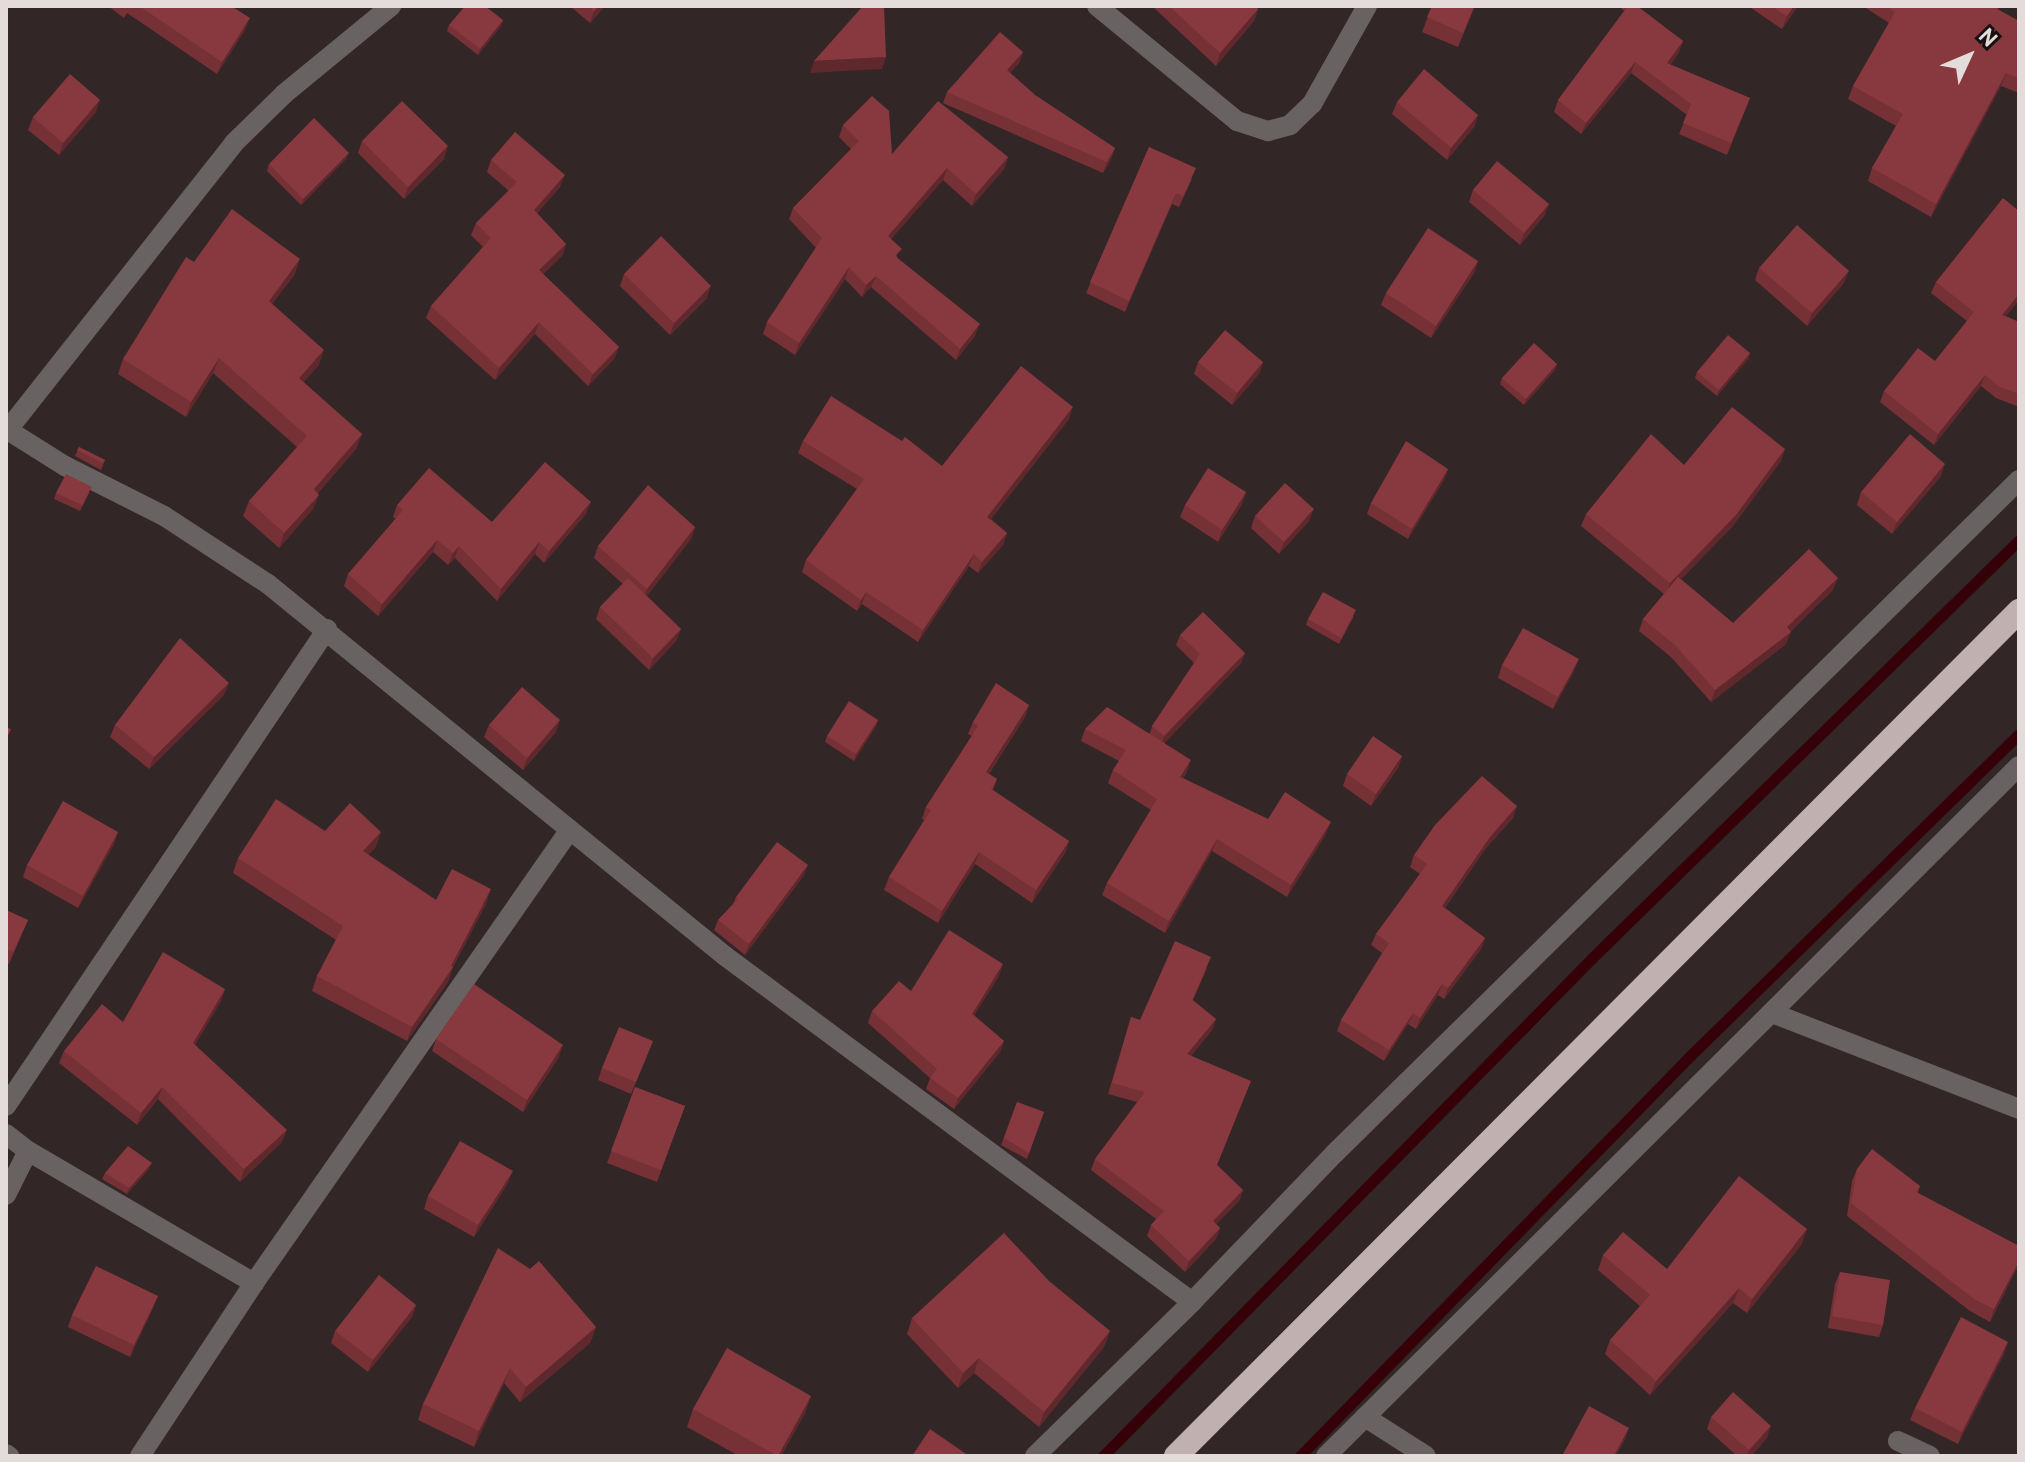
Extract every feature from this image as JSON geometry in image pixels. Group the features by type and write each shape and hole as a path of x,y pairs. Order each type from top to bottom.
{"highway":[{"path":"1176,1456 2019,611"}],"street":[{"path":"391,6 284,94 234,143 7,430 65,466 164,516 268,584 725,956 1192,1302"},
{"path":"1097,6 1237,121 1268,131 1290,125 1312,104 1367,6"},
{"path":"1035,1456 1192,1302 1335,1153 2019,480"},
{"path":"6,1106 327,629"},
{"path":"1326,1456 2019,766"},
{"path":"140,1456 254,1283 569,831"},
{"path":"1772,1013 2019,1109"},
{"path":"6,1134 28,1151 254,1283"},
{"path":"6,1195 28,1151"},
{"path":"1365,1417 1426,1456"},
{"path":"1898,1441 1930,1456"}],"building":[{"path":"139,6 231,6 250,18 222,62"},
{"path":"465,6 485,6 503,20 480,49 449,25"},
{"path":"863,6 884,6 886,57 814,61"},
{"path":"1169,6 1255,6 1258,9 1220,53"},
{"path":"1432,6 1474,6 1463,33 1427,17"},
{"path":"1628,6 1637,6 1683,41 1667,63 1750,98 1731,143 1683,123 1691,104 1635,62 1586,123 1558,100"},
{"path":"1771,6 1794,6 1787,16"},
{"path":"1887,6 1998,6 1997,9 2019,21 2019,78 2006,73 1936,204 1872,168 1903,114 1853,86 1895,12"},
{"path":"1000,32 1023,52 1007,70 1035,95 1115,148 1107,162 947,92"},
{"path":"1424,69 1478,115 1451,148 1397,102"},
{"path":"70,74 100,100 63,143 33,117"},
{"path":"872,96 889,111 892,154 938,101 1008,157 976,194 947,168 888,236 902,249 895,256 980,324 960,349 876,276 866,285 849,267 799,343 767,322 822,238 793,208 859,141 843,125"},
{"path":"402,101 448,146 408,187 362,141"},
{"path":"314,118 349,153 303,199 269,164"},
{"path":"515,132 565,175 534,210 566,244 539,270 619,347 593,374 539,322 499,368 431,306 491,238 476,223 517,182 491,160"},
{"path":"1149,147 1196,168 1183,196 1176,193 1129,301 1090,282"},
{"path":"1497,161 1549,204 1524,233 1473,190"},
{"path":"2003,198 2019,211 2019,294 2002,315 2019,322 2019,394 2000,387 1985,375 1938,434 1884,391 1918,348 1935,361 1974,312 1936,282"},
{"path":"232,209 300,259 269,301 324,350 299,378 362,434 314,489 319,495 284,533 249,501 307,436 219,358 191,402 123,359 186,257 194,262"},
{"path":"1797,225 1849,271 1812,313 1759,268"},
{"path":"1428,228 1478,261 1436,326 1386,293"},
{"path":"661,236 711,286 674,323 624,274"},
{"path":"1225,330 1263,362 1237,393 1198,362"},
{"path":"1728,335 1750,353 1719,390 1697,372"},
{"path":"1534,343 1557,364 1526,399 1502,378"},
{"path":"1021,366 1073,407 987,517 1007,533 982,562 974,554 923,630 866,592 861,600 806,560 864,479 803,441 831,396 902,441 905,437 942,466"},
{"path":"1732,407 1785,449 1736,515 1670,583 1586,514 1651,434 1684,465"},
{"path":"1910,434 1945,464 1897,522 1861,492"},
{"path":"1406,441 1448,469 1412,529 1371,503"},
{"path":"79,447 105,460 103,463 77,450"},
{"path":"545,462 591,502 549,551 539,542 501,589 459,546 453,553 437,540 382,604 348,574 403,510 397,505 429,468 492,522"},
{"path":"1208,468 1246,492 1222,530 1185,505"},
{"path":"66,474 92,487 82,505 56,493"},
{"path":"1285,483 1314,509 1284,542 1255,516"},
{"path":"648,485 695,527 647,589 598,546"},
{"path":"1809,549 1838,578 1787,627 1791,632 1715,690 1675,645 1643,619 1678,577 1733,623"},
{"path":"628,578 681,629 653,658 600,607"},
{"path":"1323,592 1356,610 1341,638 1308,619"},
{"path":"1203,612 1245,653 1164,736 1152,726 1200,654 1180,635"},
{"path":"1523,628 1579,659 1558,697 1502,665"},
{"path":"180,638 229,683 154,757 115,725"},
{"path":"996,683 1029,705 986,772 997,779 991,789 1069,841 1036,890 979,852 942,911 889,877 931,810 926,807 978,726 973,722"},
{"path":"522,687 560,720 527,758 489,725"},
{"path":"849,701 878,720 856,754 827,736"},
{"path":"1107,707 1191,760 1180,777 1268,819 1285,792 1331,822 1291,885 1217,839 1169,921 1107,883 1157,799 1113,770 1126,750 1085,729"},
{"path":"1373,736 1402,756 1376,794 1347,774"},
{"path":"1482,776 1517,806 1490,837 1442,906 1485,938 1448,988 1442,984 1420,1018 1413,1013 1389,1050 1341,1020 1389,943 1376,934 1427,864 1414,855 1435,825"},
{"path":"276,799 325,831 350,803 381,832 363,851 436,900 452,869 491,889 453,967 412,1027 317,976 343,926 238,858"},
{"path":"63,801 118,832 83,896 27,865"},
{"path":"777,842 808,865 749,944 718,920 738,899 736,897"},
{"path":"6,910 28,920 13,952 6,949"},
{"path":"949,930 1003,964 972,1014 1004,1041 958,1098 930,1078 937,1069 872,1011 899,981 911,991"},
{"path":"1175,941 1211,957 1192,1000 1216,1019 1187,1054 1251,1081 1217,1165 1243,1190 1213,1221 1220,1228 1189,1261 1151,1225 1164,1211 1095,1159 1145,1092 1112,1083 1131,1017 1140,1020"},
{"path":"163,952 225,989 193,1043 287,1130 244,1169 162,1087 141,1113 64,1051 102,1004 123,1022"},
{"path":"474,984 563,1045 527,1100 436,1039"},
{"path":"619,1027 653,1041 636,1082 602,1068"},
{"path":"635,1087 685,1106 661,1170 611,1151"},
{"path":"1017,1102 1044,1112 1029,1153 1004,1138"},
{"path":"460,1141 513,1171 478,1225 428,1196"},
{"path":"128,1146 152,1163 129,1188 105,1173"},
{"path":"1872,1149 1920,1186 1916,1192 2019,1246 2019,1261 1994,1309 1974,1299 1851,1203 1857,1169"},
{"path":"1739,1176 1807,1229 1752,1299 1739,1288 1656,1381 1610,1340 1650,1295 1603,1255 1623,1232 1667,1269"},
{"path":"1004,1233 1050,1282 1110,1331 1044,1412 979,1358 963,1373 912,1318"},
{"path":"498,1248 530,1269 539,1261 596,1327 526,1387 510,1368 479,1431 423,1404"},
{"path":"96,1266 158,1296 134,1345 72,1315"},
{"path":"1840,1272 1890,1280 1883,1325 1832,1316"},
{"path":"379,1275 416,1305 373,1360 335,1331"},
{"path":"1961,1317 2008,1342 1962,1432 1915,1408"},
{"path":"727,1348 811,1396 778,1456 693,1409"},
{"path":"1733,1392 1771,1426 1749,1450 1711,1417"},
{"path":"1589,1406 1629,1428 1614,1456 1562,1456"},
{"path":"930,1429 969,1456 912,1456"}],"waterway":[{"path":"1103,1456 1592,958 2019,540"},
{"path":"1300,1456 1690,1056 2019,734"}]}
